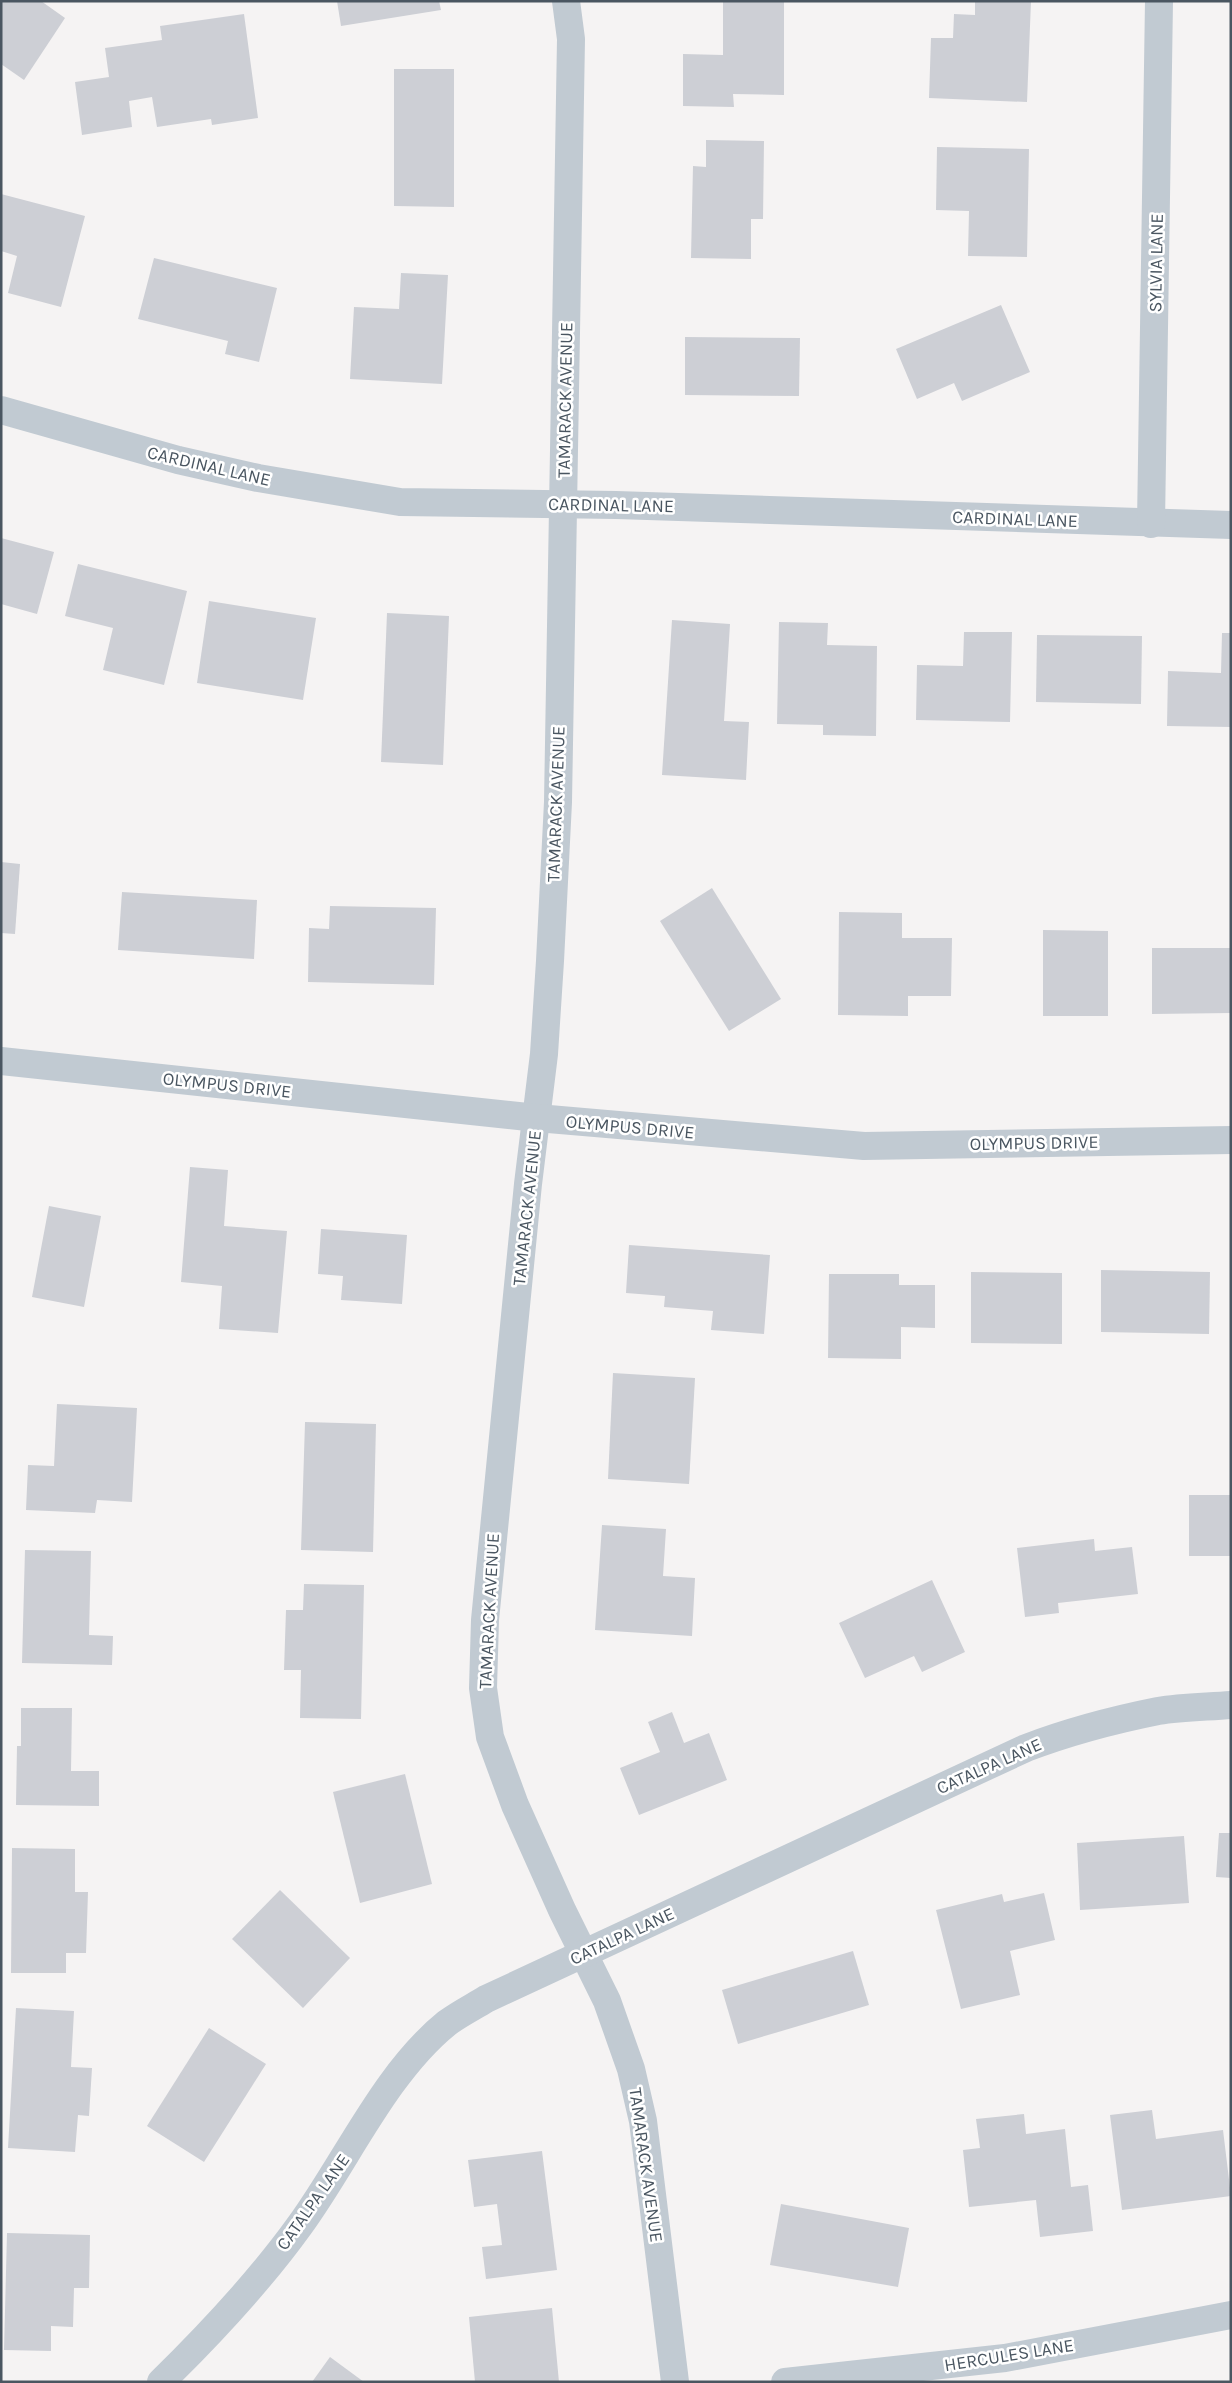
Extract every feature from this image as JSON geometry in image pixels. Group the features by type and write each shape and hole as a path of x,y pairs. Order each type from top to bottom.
{"street":[{"name":"TAMARACK AVENUE","path":"566,1 571,39 558,802 544,1054 528,1184 486,1610 483,1688 490,1737 515,1806 619,2031 631,2070 643,2121 675,2382"},
{"name":"SYLVIA LANE","path":"1151,524 1159,1"},
{"name":"CARDINAL LANE","path":"1,410 178,460 258,478 400,502 562,504 1151,524 1231,525"},
{"name":"OLYMPUS DRIVE","path":"1,1061 537,1118 864,1146 1231,1140"},
{"name":"CATALPA LANE","path":"161,2382 207,2336 300,2225 388,2091 422,2047 448,2022 486,1999 1016,1753 1055,1737 1160,1711 1231,1705"},
{"name":"HERCULES LANE","path":"785,2382 1005,2358 1231,2314"}],"building":[{"path":"1,1 41,1 65,18 24,80 1,64"},
{"path":"337,1 439,1 441,10 341,26"},
{"path":"723,1 784,1 784,95 733,94 734,107 683,106 683,54 723,55"},
{"path":"975,1 1031,1 1027,102 929,98 931,38 953,38 954,14 975,15"},
{"path":"244,14 258,118 212,125 211,119 157,127 152,97 129,101 132,127 82,135 75,82 109,77 105,48 162,40 160,26"},
{"path":"394,69 454,69 454,207 394,206"},
{"path":"706,140 764,141 763,219 751,219 751,259 691,258 693,166 706,167"},
{"path":"937,147 1029,149 1027,257 968,256 969,211 936,210"},
{"path":"1,194 85,216 61,307 8,293 17,256 1,251"},
{"path":"154,258 277,288 259,362 225,354 228,341 138,319"},
{"path":"401,273 448,275 442,384 350,379 354,307 399,309"},
{"path":"1001,305 1030,372 962,401 954,383 917,399 896,349"},
{"path":"685,337 800,338 799,396 685,395"},
{"path":"1,538 54,552 37,614 1,604"},
{"path":"78,564 187,591 164,685 103,670 113,628 65,616"},
{"path":"209,601 316,618 303,700 197,683"},
{"path":"387,613 449,616 443,765 381,762"},
{"path":"672,620 730,624 724,721 749,722 746,780 662,775"},
{"path":"779,622 828,623 827,645 877,646 876,736 823,735 823,725 777,724"},
{"path":"964,632 1012,632 1010,722 916,720 917,665 963,666"},
{"path":"1222,633 1231,633 1231,727 1167,726 1168,671 1221,673"},
{"path":"1037,635 1142,636 1141,704 1036,702"},
{"path":"1,862 20,864 15,934 1,933"},
{"path":"712,888 781,999 729,1031 660,921"},
{"path":"122,892 257,900 254,959 118,950"},
{"path":"330,906 436,908 434,985 308,982 309,928 329,929"},
{"path":"839,912 902,913 902,938 952,938 951,996 908,996 908,1016 838,1015"},
{"path":"1043,930 1108,931 1108,1016 1043,1016"},
{"path":"1152,948 1231,948 1231,1013 1152,1014"},
{"path":"190,1167 228,1170 224,1226 287,1231 278,1333 219,1329 222,1286 181,1282"},
{"path":"49,1206 101,1216 84,1307 32,1297"},
{"path":"321,1229 407,1235 402,1304 341,1300 343,1276 318,1274"},
{"path":"629,1245 770,1255 764,1334 711,1330 713,1311 664,1307 665,1296 626,1293"},
{"path":"1101,1270 1210,1272 1209,1334 1101,1332"},
{"path":"971,1272 1062,1273 1062,1344 971,1343"},
{"path":"829,1274 899,1274 899,1285 935,1285 935,1328 901,1327 901,1359 828,1358"},
{"path":"613,1373 695,1378 689,1484 608,1479"},
{"path":"57,1404 137,1408 132,1502 97,1500 95,1513 26,1510 28,1465 54,1466"},
{"path":"305,1422 376,1424 373,1552 301,1550"},
{"path":"1189,1495 1231,1495 1231,1556 1189,1556"},
{"path":"602,1525 666,1529 663,1576 695,1578 692,1636 595,1630"},
{"path":"1094,1539 1095,1551 1132,1547 1138,1594 1058,1603 1059,1613 1025,1617 1017,1548"},
{"path":"25,1550 91,1551 89,1635 113,1636 112,1665 22,1663"},
{"path":"932,1580 965,1652 922,1672 914,1656 865,1678 839,1623"},
{"path":"304,1584 364,1585 361,1719 300,1718 301,1670 284,1670 286,1610 303,1610"},
{"path":"21,1708 72,1708 71,1771 99,1771 99,1806 16,1805 17,1746 21,1746"},
{"path":"672,1712 684,1743 709,1733 727,1780 639,1815 620,1768 660,1752 648,1722"},
{"path":"405,1774 432,1884 360,1903 333,1792"},
{"path":"1219,1833 1231,1833 1231,1878 1216,1877"},
{"path":"1184,1836 1189,1903 1080,1910 1077,1843"},
{"path":"12,1848 75,1849 75,1892 88,1892 86,1953 66,1953 66,1973 11,1973"},
{"path":"280,1890 350,1958 303,2008 232,1939"},
{"path":"1044,1893 1055,1940 1010,1951 1020,1995 961,2009 936,1910 1002,1894 1004,1902"},
{"path":"853,1951 869,2005 738,2044 722,1990"},
{"path":"16,2008 74,2011 71,2067 92,2068 89,2116 78,2115 75,2152 8,2148"},
{"path":"209,2028 266,2064 204,2162 147,2126"},
{"path":"1152,2110 1156,2139 1223,2130 1231,2196 1122,2210 1110,2115"},
{"path":"1024,2114 1026,2134 1065,2129 1071,2187 1088,2185 1093,2231 1040,2237 1036,2200 969,2207 963,2150 980,2148 976,2119"},
{"path":"542,2151 557,2270 486,2279 482,2247 502,2245 497,2204 474,2207 468,2160"},
{"path":"781,2204 909,2228 898,2287 770,2265"},
{"path":"7,2233 90,2235 89,2288 74,2288 73,2327 51,2326 51,2351 4,2350"},
{"path":"552,2308 559,2382 475,2382 469,2317"},
{"path":"330,2357 364,2382 312,2382"}]}
